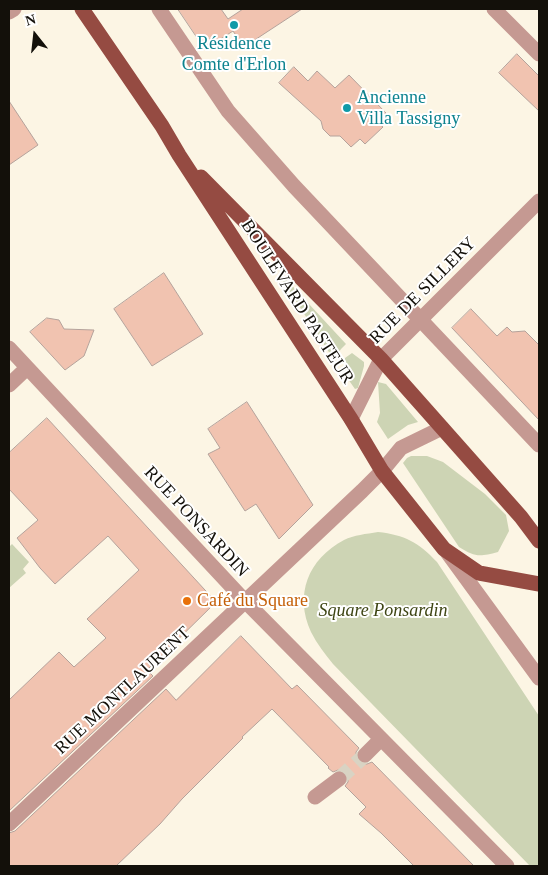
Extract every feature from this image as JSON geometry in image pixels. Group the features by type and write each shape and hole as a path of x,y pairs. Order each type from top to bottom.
{"main road":[{"name":"BOULEVARD PASTEUR","path":"82,9 162,126 351,419 382,471 444,549 479,573 539,584"},
{"name":"BOULEVARD PASTEUR","path":"179,154 381,359 521,517 539,541"}],"street":[{"path":"9,12 14,9"},
{"path":"160,9 228,111 294,186 539,445"},
{"path":"494,9 539,54"},
{"name":"RUE DE SILLERY","path":"351,419 381,359 539,201"},
{"name":"RUE PONSARDIN","path":"9,348 244,602 507,866"},
{"path":"9,385 27,368"},
{"name":"RUE MONTLAURENT","path":"9,824 382,471 401,448 442,428"},
{"path":"444,549 539,678"},
{"path":"365,755 381,739"},
{"path":"315,797 339,779"}],"green space":[{"path":"284,277 346,344 334,360 281,278"},
{"path":"352,353 364,362 358,388 355,389 343,372 345,358"},
{"path":"378,382 386,384 418,422 408,425 388,439 377,422 380,413"},
{"path":"411,456 427,456 443,462 485,494 506,515 509,531 498,552 477,555 459,547 403,463"},
{"name":"Square Ponsardin","path":"378,532 396,535 410,541 424,549 437,562 539,716 539,866 530,866 333,664 318,645 311,632 306,618 304,592 313,568 321,557 344,540"},
{"path":"12,544 29,562 23,569 26,573 9,588 9,547"}],"building":[{"name":"Résidence Comte d'Erlon","path":"178,9 221,9 228,19 243,9 302,9 244,47 233,31 205,49"},
{"path":"517,54 539,76 539,111 499,73"},
{"name":"Ancienne Villa Tassigny","path":"294,67 308,81 317,71 335,88 349,75 386,113 377,122 383,127 365,144 360,139 351,147 340,136 330,136 323,129 321,121 279,83"},
{"path":"9,101 38,145 9,165"},
{"path":"164,273 203,334 152,366 114,309"},
{"path":"471,309 497,336 507,327 512,332 525,331 539,345 539,420 452,328"},
{"path":"47,318 59,320 64,329 94,330 84,356 65,370 30,332"},
{"path":"247,402 313,505 279,539 256,504 245,511 208,454 220,448 208,429"},
{"path":"47,418 216,602 147,670 153,676 9,811 9,700 59,652 74,667 106,638 87,619 139,570 108,536 55,584 17,538 38,520 9,489 9,453"},
{"path":"241,636 292,689 297,685 359,748 356,752 356,757 359,762 367,764 372,762 474,866 414,866 359,814 366,807 345,786 348,782 346,773 338,770 333,772 328,768 272,709 242,737 160,824 116,866 9,866 9,833 15,831 166,689 176,700"}],"tunnel":[{"path":"339,779 365,755"}],"place":[{"name":"Résidence Comte d'Erlon","path":"234,25"},
{"name":"Ancienne Villa Tassigny","path":"347,108"},
{"name":"Café du Square","path":"187,601"}]}
